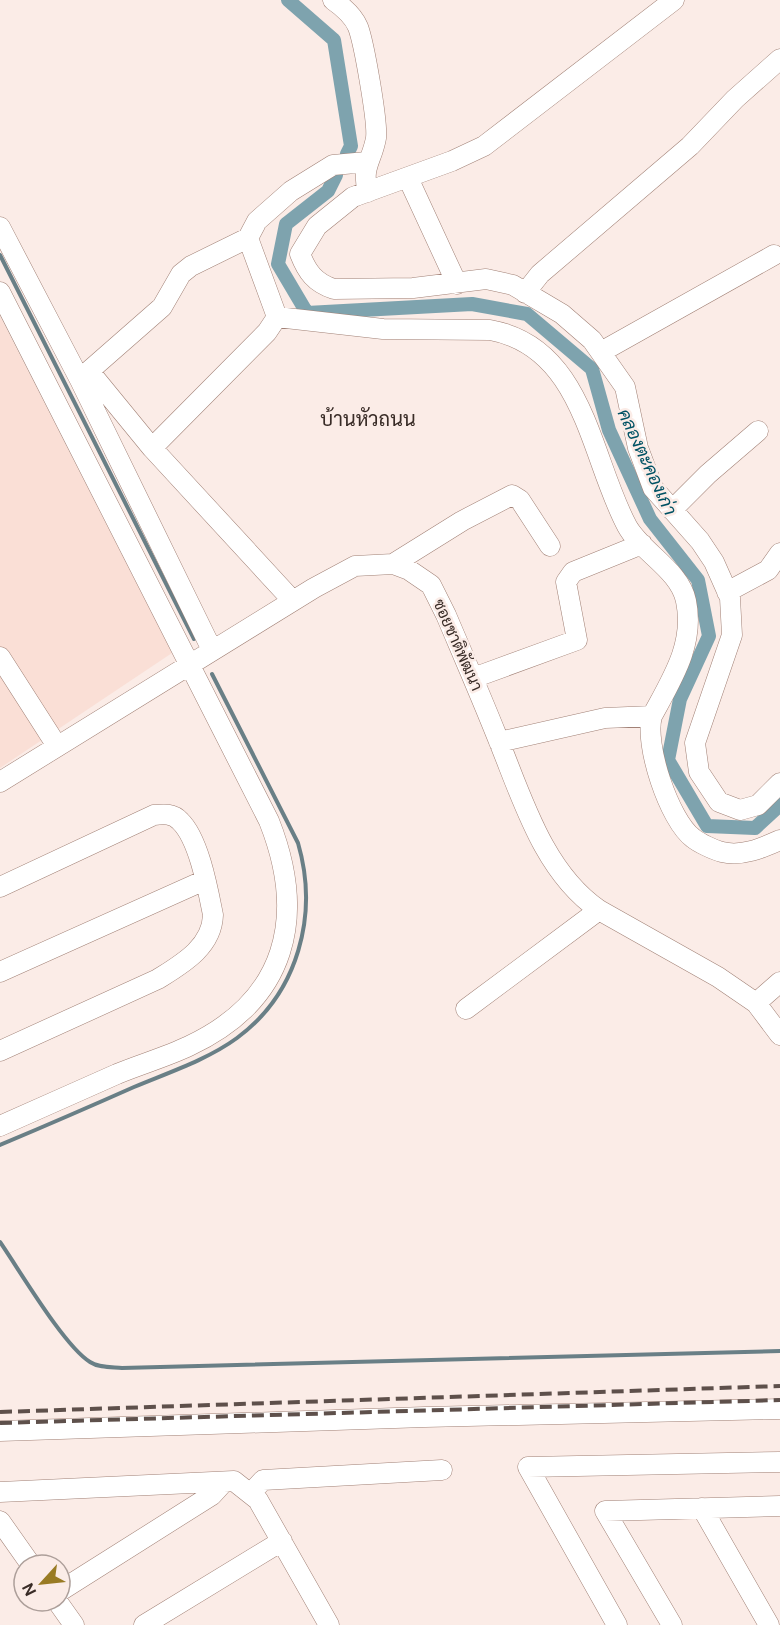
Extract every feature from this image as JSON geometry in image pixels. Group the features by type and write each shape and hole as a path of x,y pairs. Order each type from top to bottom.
{"street":[{"path":"333,0 347,10 357,26 366,58 376,137 364,177 368,192"},
{"path":"674,0 484,146 408,178 353,197 317,226 300,254 306,270 321,285 334,289 412,288 486,279 513,285 562,314 592,340 625,387 638,448 653,488 700,541 714,562 727,592 732,635 695,743 699,772 719,802 740,810 758,806 780,783"},
{"path":"525,293 540,274 690,146 735,99 780,59"},
{"path":"84,375 162,307 181,274 191,266 248,238 257,221 291,191 333,165 367,162"},
{"path":"408,178 457,284"},
{"path":"0,227 84,375 212,650"},
{"path":"248,238 277,317"},
{"path":"601,352 774,255"},
{"path":"0,292 269,821 286,871 288,905 278,963 246,1008 190,1046 118,1073 0,1126"},
{"path":"152,448 267,332 277,317"},
{"path":"277,317 383,329 490,330 506,333 533,348 564,376 585,419 624,518 642,544 675,579 686,599 689,637 675,673 648,728 654,762 668,799 692,838 723,852 756,851 780,840"},
{"path":"84,375 293,601"},
{"path":"672,510 708,474 758,431"},
{"path":"393,564 462,521 512,495 520,500 550,546"},
{"path":"472,678 577,640 566,582 573,572 642,544"},
{"path":"727,592 768,570 780,553"},
{"name":"ซอยชาติพัฒนา","path":"0,782 212,650 355,566 393,564 409,570 431,585 543,842 561,873 587,902 718,977 756,1003 780,1035"},
{"path":"0,657 57,746"},
{"path":"499,742 589,720 652,716"},
{"path":"0,887 154,815 164,813 181,821 189,834 205,880 213,915 213,928 189,960 158,980 0,1051"},
{"path":"0,972 205,880"},
{"path":"466,1009 599,910"},
{"path":"756,1003 780,982"},
{"path":"0,1431 424,1417 780,1409"},
{"path":"617,1625 528,1467 780,1462"},
{"path":"251,1493 262,1480 442,1470"},
{"path":"0,1491 234,1481 258,1500 329,1625"},
{"path":"72,1582 212,1494 223,1483"},
{"path":"672,1625 605,1511 780,1506"},
{"path":"702,1508 769,1625"},
{"path":"0,1521 23,1553"},
{"path":"144,1625 282,1541"}],"shaded area":[{"path":"0,316 172,653 0,768"}],"waterway":[{"name":"คลองตะคองเก่า","path":"288,0 334,40 351,146 347,154"},
{"name":"คลองตะคองเก่า","path":"336,175 328,191 286,224 278,264 307,313 472,304 527,314 592,369 609,430 650,519 698,580 709,636 680,699 668,760 707,826 755,828 780,805"},
{"path":"0,255 194,639"},
{"path":"0,1145 187,1066 225,1046 258,1020 275,999 289,976 304,924 306,898 304,870 298,843 212,674"},
{"path":"0,1242 68,1341 90,1362 106,1367 780,1351"}],"railway":[{"path":"0,1412 780,1386"},
{"path":"0,1423 780,1400"}],"district":[{"name":"บ้านหัวถนน","path":"368,419"}]}
